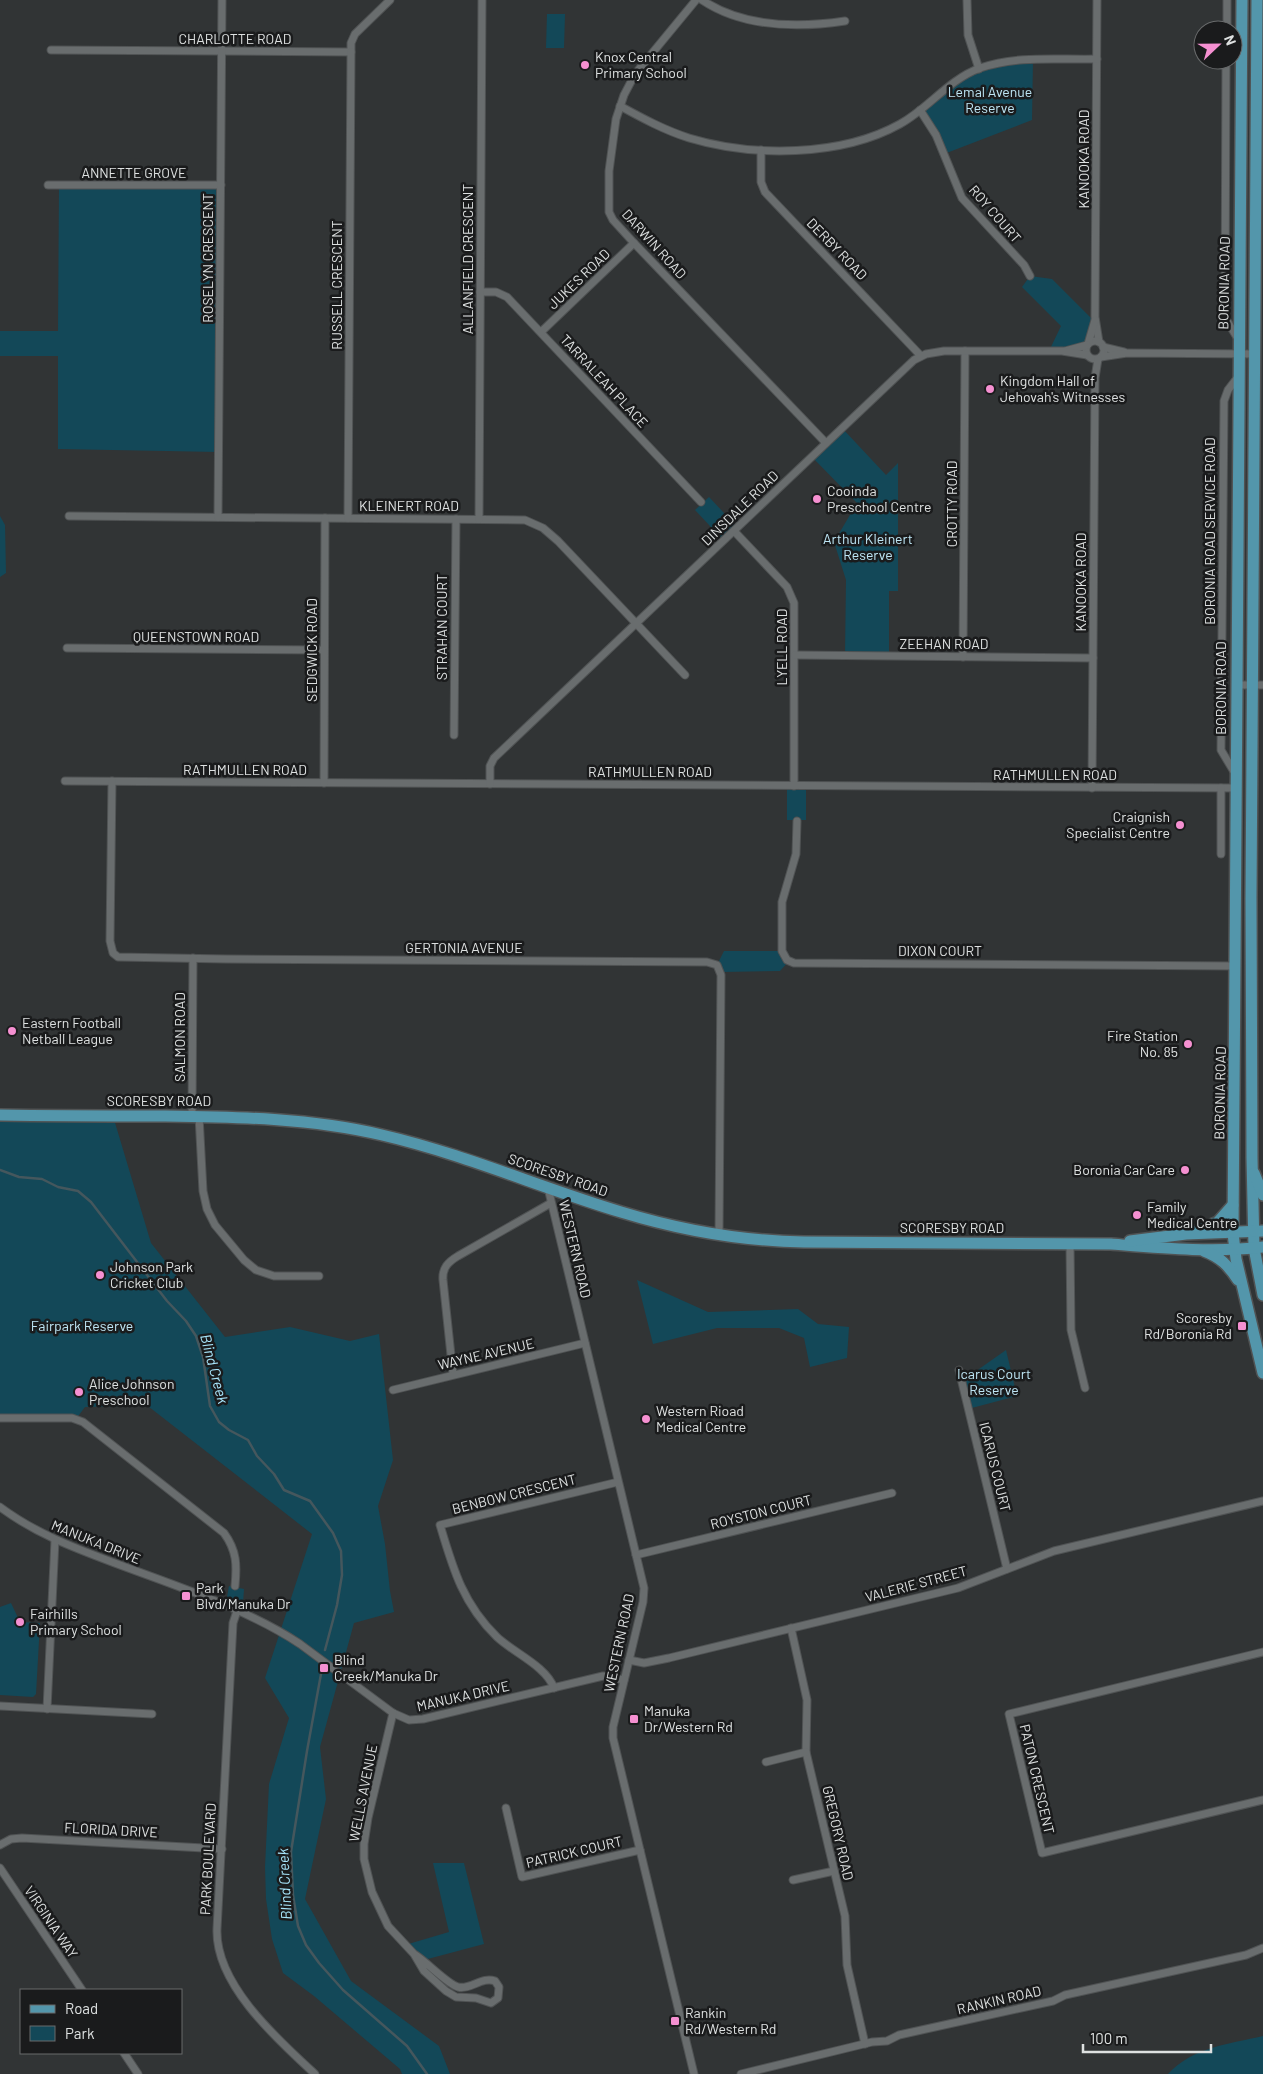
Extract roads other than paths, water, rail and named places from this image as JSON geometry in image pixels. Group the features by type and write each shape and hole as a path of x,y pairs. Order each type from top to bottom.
{"main road":[{"name":"BORONIA ROAD","path":"1242,0 1238,339 1236,966 1233,1233 1242,1286 1263,1373"},
{"path":"1257,0 1254,354 1258,685 1252,788 1252,1167 1263,1295"},
{"path":"1236,788 1252,788"},
{"name":"SCORESBY ROAD","path":"0,1115 196,1116 305,1121 380,1134 425,1146 648,1220 719,1234 795,1242 1110,1244 1197,1249 1259,1247"},
{"path":"1252,1167 1263,1195"},
{"path":"1186,1234 1215,1224 1233,1205"},
{"name":"SCORESBY ROAD","path":"1110,1244 1186,1234 1258,1231"},
{"path":"1197,1249 1221,1259 1242,1286"}],"street":[{"name":"ROSELYN CRESCENT","path":"218,517 222,0"},
{"path":"351,52 354,34 390,0"},
{"name":"ALLANFIELD CRESCENT","path":"479,519 482,0"},
{"name":"DARWIN ROAD","path":"696,0 635,74 620,106 615,126 609,171 609,212 613,220 634,243 826,443"},
{"path":"702,0 734,15 777,24 808,26 845,21"},
{"path":"967,0 968,35 979,69"},
{"name":"KANOOKA ROAD","path":"1094,357 1104,352 1096,317 1097,0"},
{"path":"1226,20 1227,0"},
{"name":"CHARLOTTE ROAD","path":"51,50 351,52"},
{"name":"RUSSELL CRESCENT","path":"348,518 351,52"},
{"path":"620,106 664,129 689,138 761,150 812,148 858,142 890,129 920,110 953,82 979,69 1000,62 1026,59 1097,59"},
{"path":"1226,70 1225,313 1226,319 1238,339"},
{"name":"ROY COURT","path":"920,110 936,135 962,198 1024,265 1030,276"},
{"name":"DERBY ROAD","path":"761,150 761,182 765,192 921,356"},
{"name":"ANNETTE GROVE","path":"48,185 221,185"},
{"name":"JUKES ROAD","path":"541,332 634,243"},
{"name":"TARRALEAH PLACE","path":"480,292 496,292 504,295 701,502"},
{"name":"KANOOKA ROAD","path":"1092,788 1095,378 1094,357 1088,345 1096,317"},
{"name":"DINSDALE ROAD","path":"1062,351 1088,345 1095,341 1101,345 1127,353"},
{"name":"DINSDALE ROAD","path":"490,784 490,766 494,758 908,365 921,356 938,351 1062,351 1094,357 1127,353 1254,354"},
{"name":"CROTTY ROAD","path":"963,657 965,351"},
{"name":"BORONIA ROAD SERVICE ROAD","path":"1236,776 1221,750 1224,401 1228,390 1239,377"},
{"name":"KLEINERT ROAD","path":"69,516 525,520 543,528 558,541 685,675"},
{"name":"SEDGWICK ROAD","path":"324,782 325,518"},
{"name":"STRAHAN COURT","path":"454,735 456,519"},
{"name":"LYELL ROAD","path":"734,531 787,587 795,609 794,786"},
{"name":"QUEENSTOWN ROAD","path":"67,648 324,650"},
{"name":"ZEEHAN ROAD","path":"795,656 1093,658"},
{"path":"1236,686 1258,685"},
{"name":"RATHMULLEN ROAD","path":"65,781 1236,788"},
{"name":"GERTONIA AVENUE","path":"112,781 111,949 116,955 122,957 697,962 714,964 719,968 721,975 719,1234"},
{"path":"1221,788 1221,854"},
{"name":"DIXON COURT","path":"797,821 796,854 782,902 782,951 787,960 794,963 1236,966"},
{"name":"SALMON ROAD","path":"193,958 196,1116 203,1191 207,1209 215,1225 244,1260 256,1270 274,1276 319,1276"},
{"name":"WESTERN ROAD","path":"548,1188 636,1555 644,1598 613,1727 613,1738 694,2074"},
{"path":"453,1374 442,1275 446,1265 458,1256 551,1203"},
{"path":"1070,1244 1071,1330 1086,1388"},
{"name":"WAYNE AVENUE","path":"393,1390 585,1343"},
{"name":"ICARUS COURT","path":"959,1370 1007,1569"},
{"path":"0,1418 72,1418 83,1422 224,1533 233,1547 236,1558 235,1586"},
{"name":"BENBOW CRESCENT","path":"554,1688 548,1676 497,1637 473,1609 455,1575 440,1525 618,1482"},
{"name":"ROYSTON COURT","path":"636,1555 892,1493"},
{"name":"VALERIE STREET","path":"629,1660 644,1663 661,1660 958,1588 1054,1551 1263,1501"},
{"name":"MANUKA DRIVE","path":"0,1507 22,1522 55,1540 237,1611 290,1637 393,1713 406,1720 417,1721 603,1676 624,1680"},
{"path":"46,1709 55,1540"},
{"name":"PARK BOULEVARD","path":"237,1611 233,1624 217,1935 222,1963 264,2026 314,2074"},
{"name":"GREGORY ROAD","path":"791,1628 807,1700 806,1752 847,1926 846,1965 865,2044"},
{"name":"PATON CRESCENT","path":"1263,1652 1009,1714 1042,1853 1263,1800"},
{"path":"0,1706 152,1714"},
{"name":"WELLS AVENUE","path":"393,1713 366,1830 364,1859 372,1892 388,1926 414,1954 424,1971 451,1995 462,1998 481,1999 491,2003 498,1998 499,1987 495,1981 486,1980 470,1986 458,1987 414,1954"},
{"path":"766,1762 806,1752"},
{"name":"PATRICK COURT","path":"506,1808 522,1877 640,1850"},
{"name":"FLORIDA DRIVE","path":"0,1845 11,1839 22,1838 222,1848"},
{"name":"VIRGINIA WAY","path":"0,1868 81,1989"},
{"path":"793,1880 834,1871"},
{"name":"RANKIN ROAD","path":"741,2074 772,2070 865,2044 1053,2001 1065,1995 1246,1955 1263,1948"},
{"path":"125,2054 138,2074"}],"waterway":[{"name":"Blind Creek","path":"0,1170 19,1177 42,1179 58,1187 78,1191 91,1202 196,1336 203,1357 210,1406 219,1422 229,1430 248,1440 257,1456 274,1474 284,1490 310,1501 333,1533 341,1551 342,1575 337,1605 325,1650"},
{"name":"Blind Creek","path":"321,1674 291,1852 293,1895 298,1926 306,1945 319,1963 343,1990 407,2046 427,2074"}],"place":[{"name":"Knox Central Primary School","path":"585,65"},
{"name":"Kingdom Hall of Jehovah's Witnesses","path":"990,389"},
{"name":"Cooinda Preschool Centre","path":"817,499"},
{"name":"Craignish Specialist Centre","path":"1180,825"},
{"name":"Eastern Football Netball League","path":"12,1031"},
{"name":"Fire Station No. 85","path":"1188,1044"},
{"name":"Boronia Car Care","path":"1185,1170"},
{"name":"Family Medical Centre","path":"1137,1215"},
{"name":"Johnson Park Cricket Club","path":"100,1275"},
{"name":"Scoresby Rd/Boronia Rd","path":"1242,1326"},
{"name":"Alice Johnson Preschool","path":"79,1392"},
{"name":"Western Rioad Medical Centre","path":"646,1419"},
{"name":"Park Blvd/Manuka Dr","path":"186,1596"},
{"name":"Fairhills Primary School","path":"20,1622"},
{"name":"Blind Creek/Manuka Dr","path":"324,1668"},
{"name":"Manuka Dr/Western Rd","path":"634,1719"},
{"name":"Rankin Rd/Western Rd","path":"675,2021"}],"park label":[{"name":"Lemal Avenue Reserve","path":"990,100"},
{"name":"Arthur Kleinert Reserve","path":"868,548"},
{"name":"Fairpark Reserve","path":"82,1326"},
{"name":"Icarus Court Reserve","path":"994,1382"}]}
